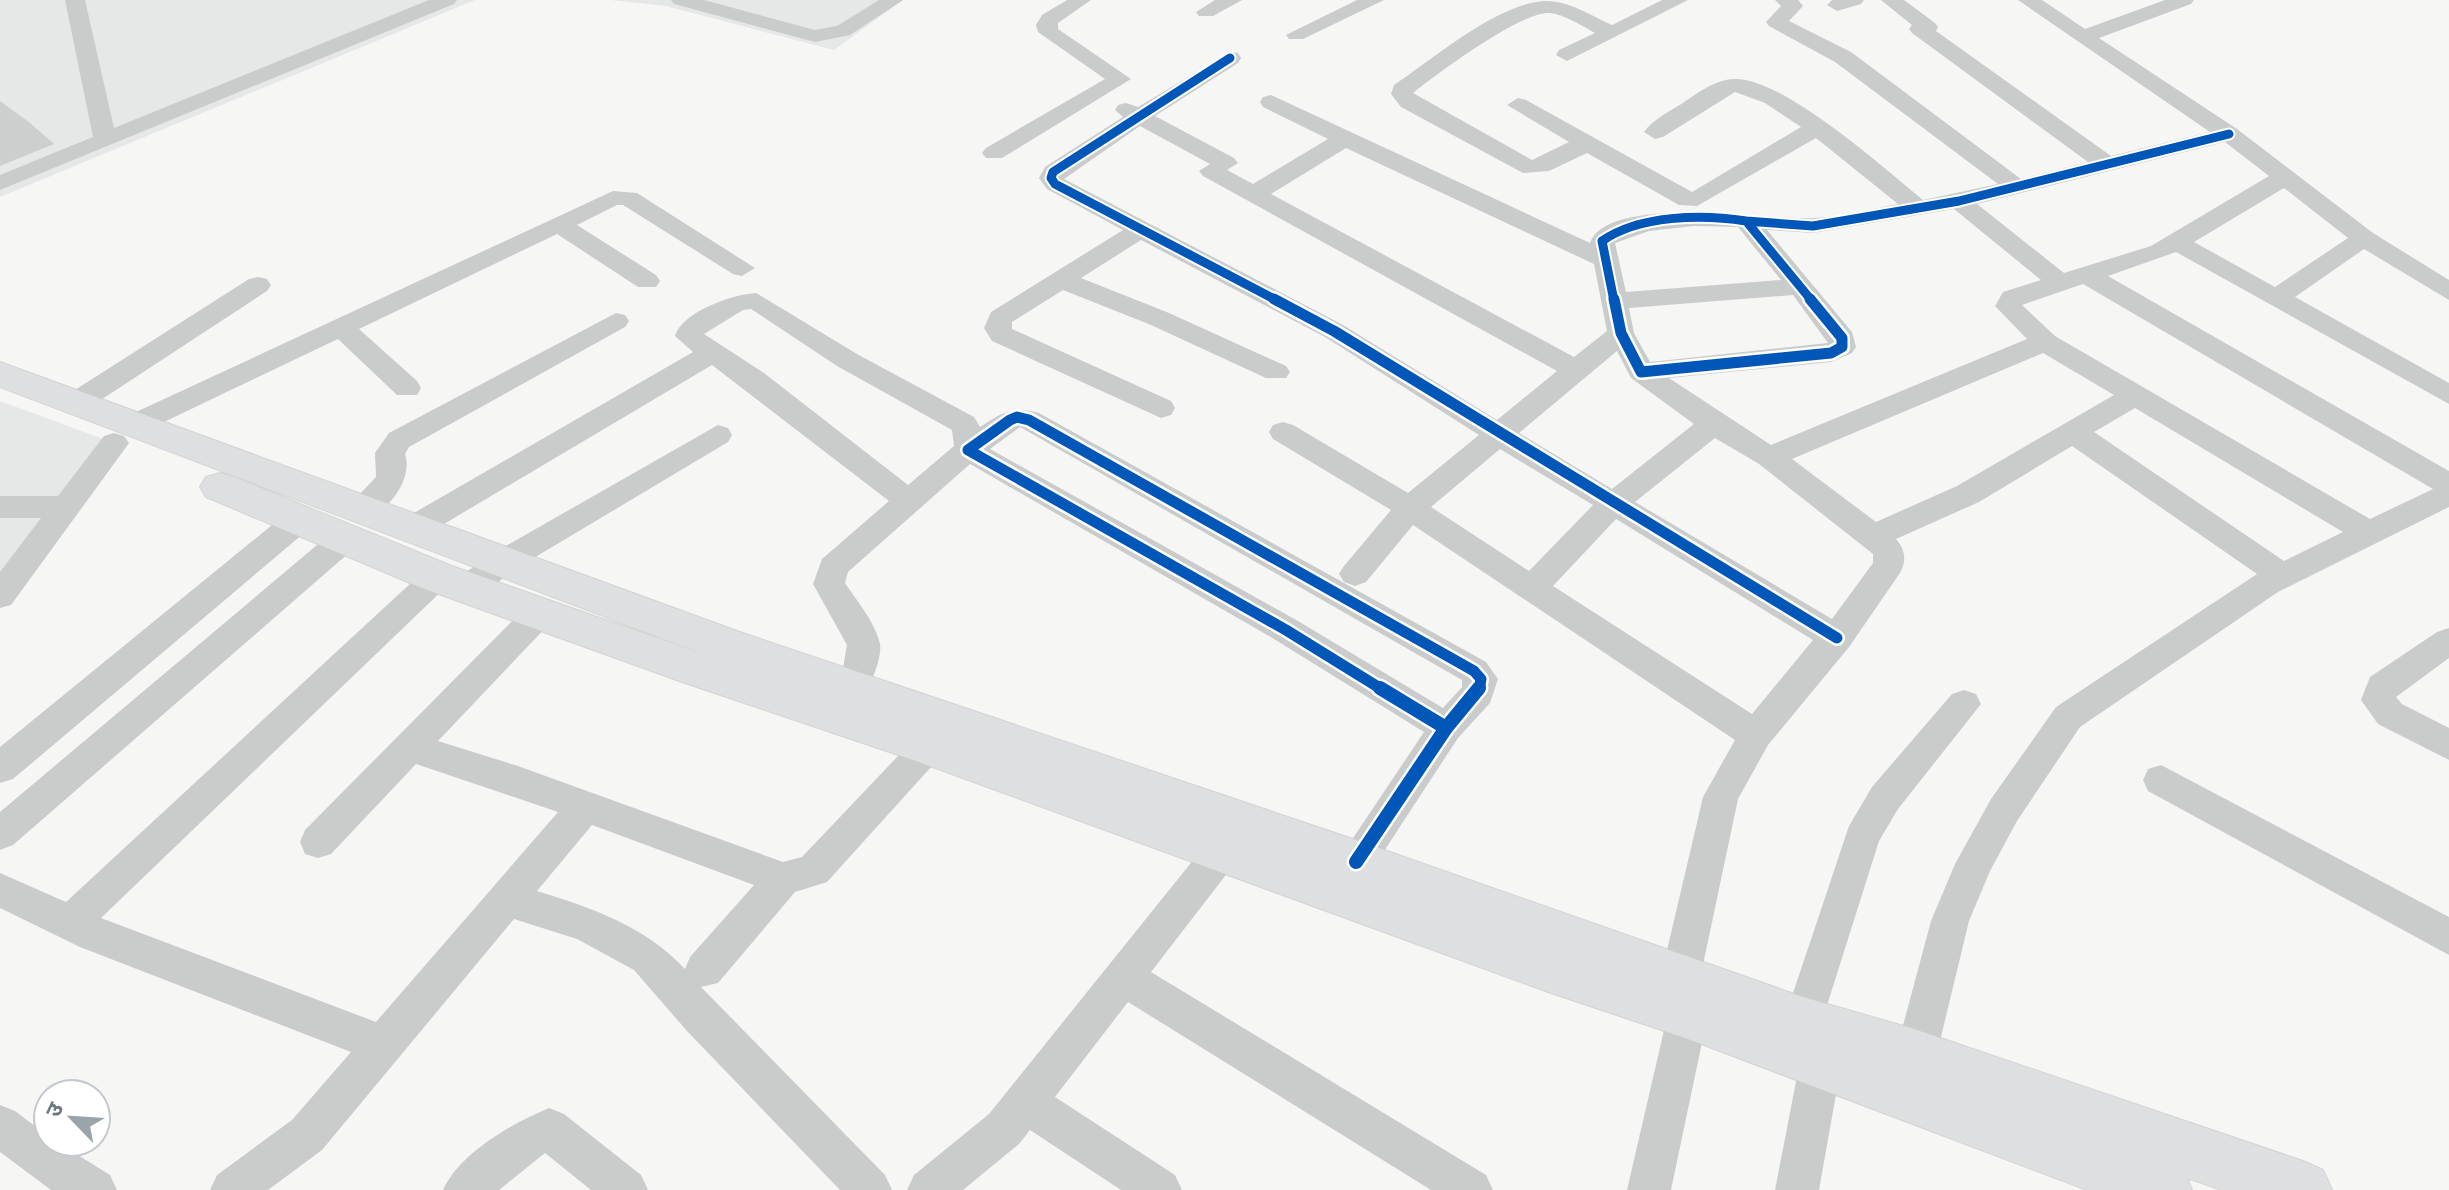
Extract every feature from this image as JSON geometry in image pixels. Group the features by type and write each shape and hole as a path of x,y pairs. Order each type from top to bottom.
{"main road":[{"path":"0,374 77,402 124,434 299,520 411,529 469,576 841,700 1234,837 1548,968 1680,1000 1911,1074 2303,1190"},
{"path":"0,401 124,434 354,524 541,612 698,670 841,700 929,746 1234,837 1356,862 1680,1000"},
{"path":"1911,1074 2163,1190"}],"street":[{"path":"75,0 105,140"},
{"path":"0,183 447,0"},
{"path":"681,0 815,36 843,31 893,0"},
{"path":"994,153 1120,79 1056,38 1046,25 1049,19 1081,0"},
{"path":"1206,12 1232,0"},
{"path":"1296,35 1374,0"},
{"path":"1785,0 1793,6 1776,22 1843,57 2018,188"},
{"path":"1891,0 2108,165"},
{"path":"2005,0 2283,178 2364,238 2449,292"},
{"path":"2029,0 2220,137"},
{"path":"2082,37 2184,0"},
{"path":"1567,55 1668,2"},
{"path":"1592,146 1575,145 1529,168 1409,102 1402,90 1476,39 1538,9 1556,9 1613,33"},
{"path":"1230,58 1053,172 1051,178 1334,331 1498,434 1837,638"},
{"path":"1655,132 1738,84 1755,88 1817,127 1917,207"},
{"path":"1094,95 1140,116 1253,194 1576,370"},
{"path":"1271,102 1606,260"},
{"path":"1518,105 1688,200 1697,199 1817,127"},
{"path":"1649,1190 1680,1000 1721,797 1756,735 1822,652 1837,638 1889,565 1888,550 1873,536 1769,457 1713,424 1641,372 1621,333 1602,241 1616,230 1728,216 1746,221 1813,226 1959,201 2220,137"},
{"path":"1253,194 1345,139"},
{"path":"2283,178 2160,251 2012,298 2008,306 2045,342 2369,533"},
{"path":"0,596 124,434 613,198 628,198 742,268"},
{"path":"1959,201 2073,279 2449,485"},
{"path":"1641,372 1831,353 1842,347 1842,338 1746,221"},
{"path":"559,224 647,281"},
{"path":"1141,229 1000,318 997,328 1002,335 1161,408"},
{"path":"2276,298 2364,238"},
{"path":"2176,242 2449,395"},
{"path":"1061,280 1160,319 1276,372"},
{"path":"77,402 258,285"},
{"path":"1614,301 1799,287"},
{"path":"910,502 688,336 689,331 737,302 756,301 847,360 964,424 969,435 968,450"},
{"path":"0,834 354,524 391,480 394,459 390,453 399,440 616,321"},
{"path":"341,327 407,388"},
{"path":"1355,574 1410,508 1621,333"},
{"path":"1769,457 2045,342"},
{"path":"411,529 712,353"},
{"path":"1873,536 1968,494 2137,394"},
{"path":"841,700 865,659 866,645 829,584 833,567 968,450 1010,420 1017,417 1029,420 1474,671 1481,679 1478,693 1446,728 1356,862"},
{"path":"1532,588 1613,504 1713,424"},
{"path":"1283,432 1410,508 1756,735"},
{"path":"2073,432 2281,575"},
{"path":"70,923 469,576 718,435"},
{"path":"968,450 1286,630 1446,728"},
{"path":"1911,1074 1950,921 1974,864 2004,810 2068,717 2281,575 2449,494"},
{"path":"0,507 68,507"},
{"path":"0,768 299,520"},
{"path":"318,842 541,612"},
{"path":"2441,656 2382,687 2378,700 2390,714 2449,745"},
{"path":"1797,1190 1812,1042 1862,837 1885,798 1964,704"},
{"path":"704,970 783,879 814,870 929,746"},
{"path":"412,748 518,781 783,879"},
{"path":"2161,780 2449,937"},
{"path":"232,1190 307,1135 585,807"},
{"path":"929,1190 1004,1129 1234,837"},
{"path":"0,890 70,923 384,1045"},
{"path":"506,899 587,924 648,957 701,1017 870,1190"},
{"path":"1123,977 1471,1190"},
{"path":"1025,1102 1160,1190"},
{"path":"0,1126 61,1172 95,1190"},
{"path":"465,1190 523,1141 549,1129 626,1190"}],"shaded area":[{"path":"0,0 475,0 0,197"},
{"path":"611,0 903,0 834,50 666,6"},
{"path":"0,401 114,443 0,594"}],"building":[{"path":"0,101 30,123 54,144 0,166"}],"cycle path":[{"path":"1230,58 1053,172 1051,178 1055,184 1334,331 1498,434 1837,638"},
{"path":"1746,221 1715,218 1671,220 1628,228 1602,241 1621,333 1641,372 1831,353 1842,347 1842,338 1746,221 1813,226 1959,201 2229,134"},
{"path":"1356,862 1446,728 1478,693 1481,679 1474,671 1029,420 1017,417 1010,420 968,450 1286,630 1446,728"}]}
